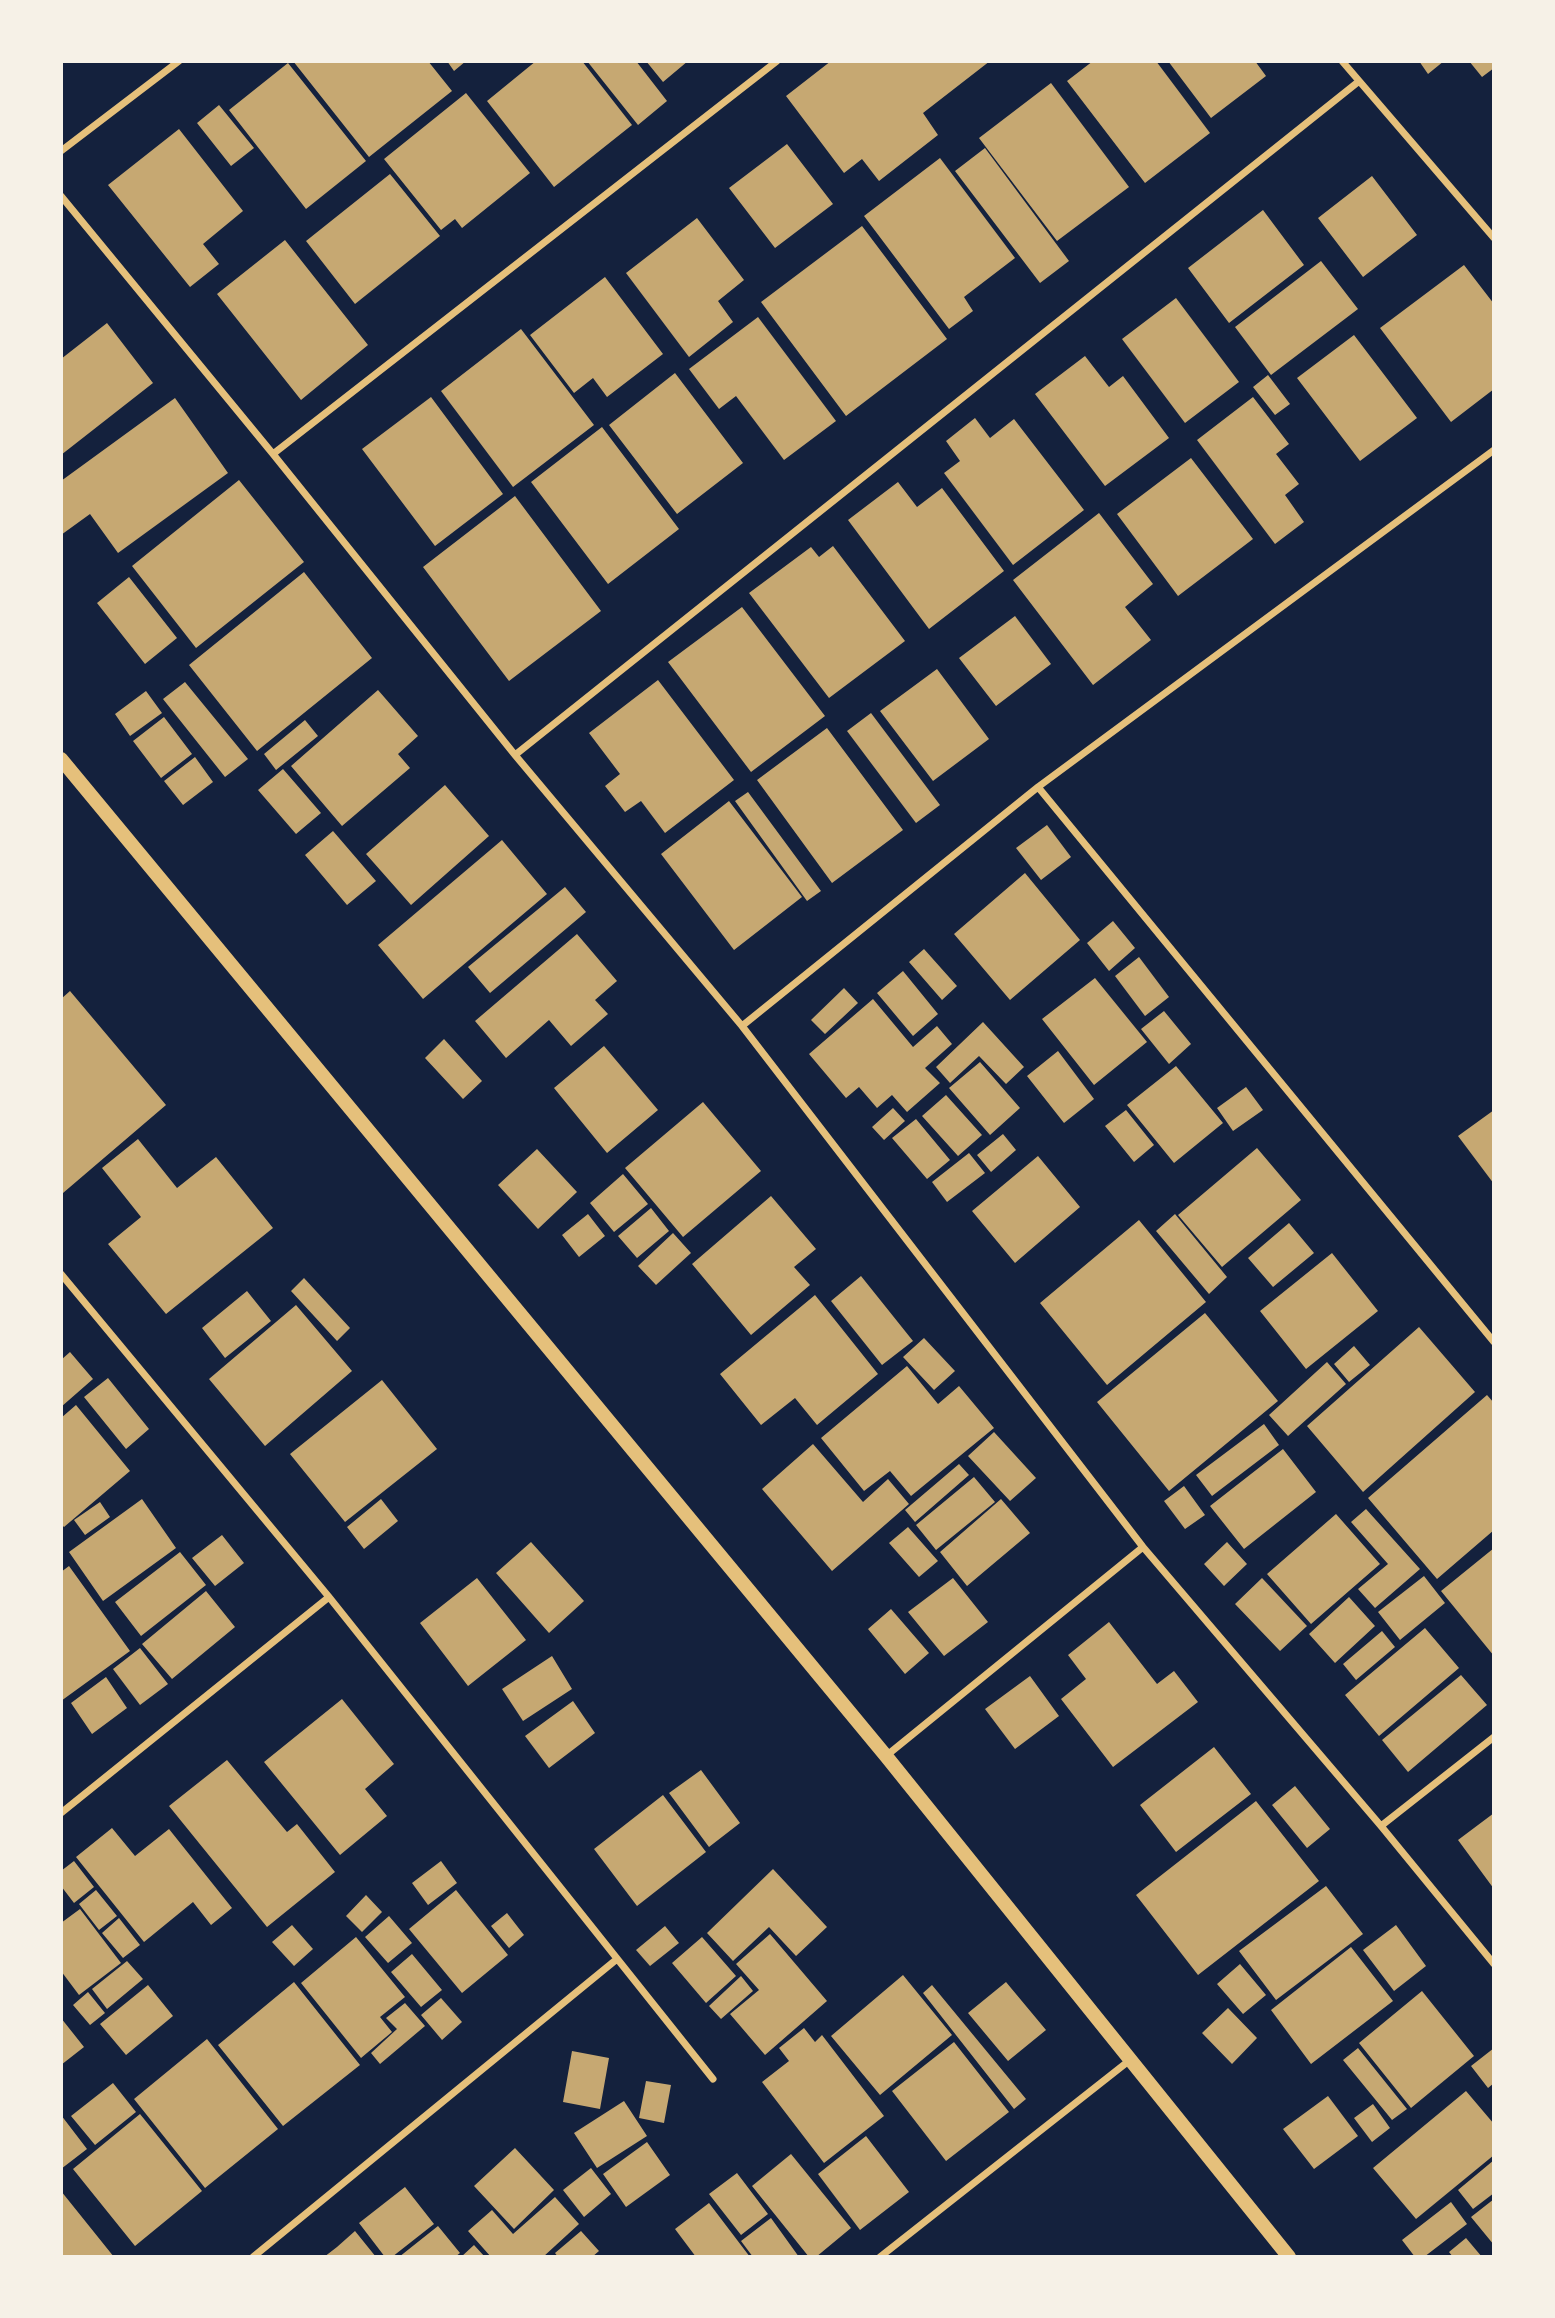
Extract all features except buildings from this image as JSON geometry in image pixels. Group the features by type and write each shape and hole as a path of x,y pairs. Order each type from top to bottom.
{"main road":[{"path":"61,759 886,1756 1289,2257"}],"street":[{"path":"61,151 179,61"},
{"path":"274,454 777,61"},
{"path":"1342,61 1494,238"},
{"path":"515,755 1358,82"},
{"path":"61,196 274,454 515,755 742,1027 1143,1547 1381,1826 1494,1964"},
{"path":"742,1027 1038,787 1494,450"},
{"path":"1038,787 1494,1342"},
{"path":"61,1274 329,1597 713,2079"},
{"path":"886,1756 1143,1547"},
{"path":"63,1808 329,1597"},
{"path":"1381,1826 1494,1737"},
{"path":"253,2257 617,1959"},
{"path":"880,2257 1130,2060"}]}
